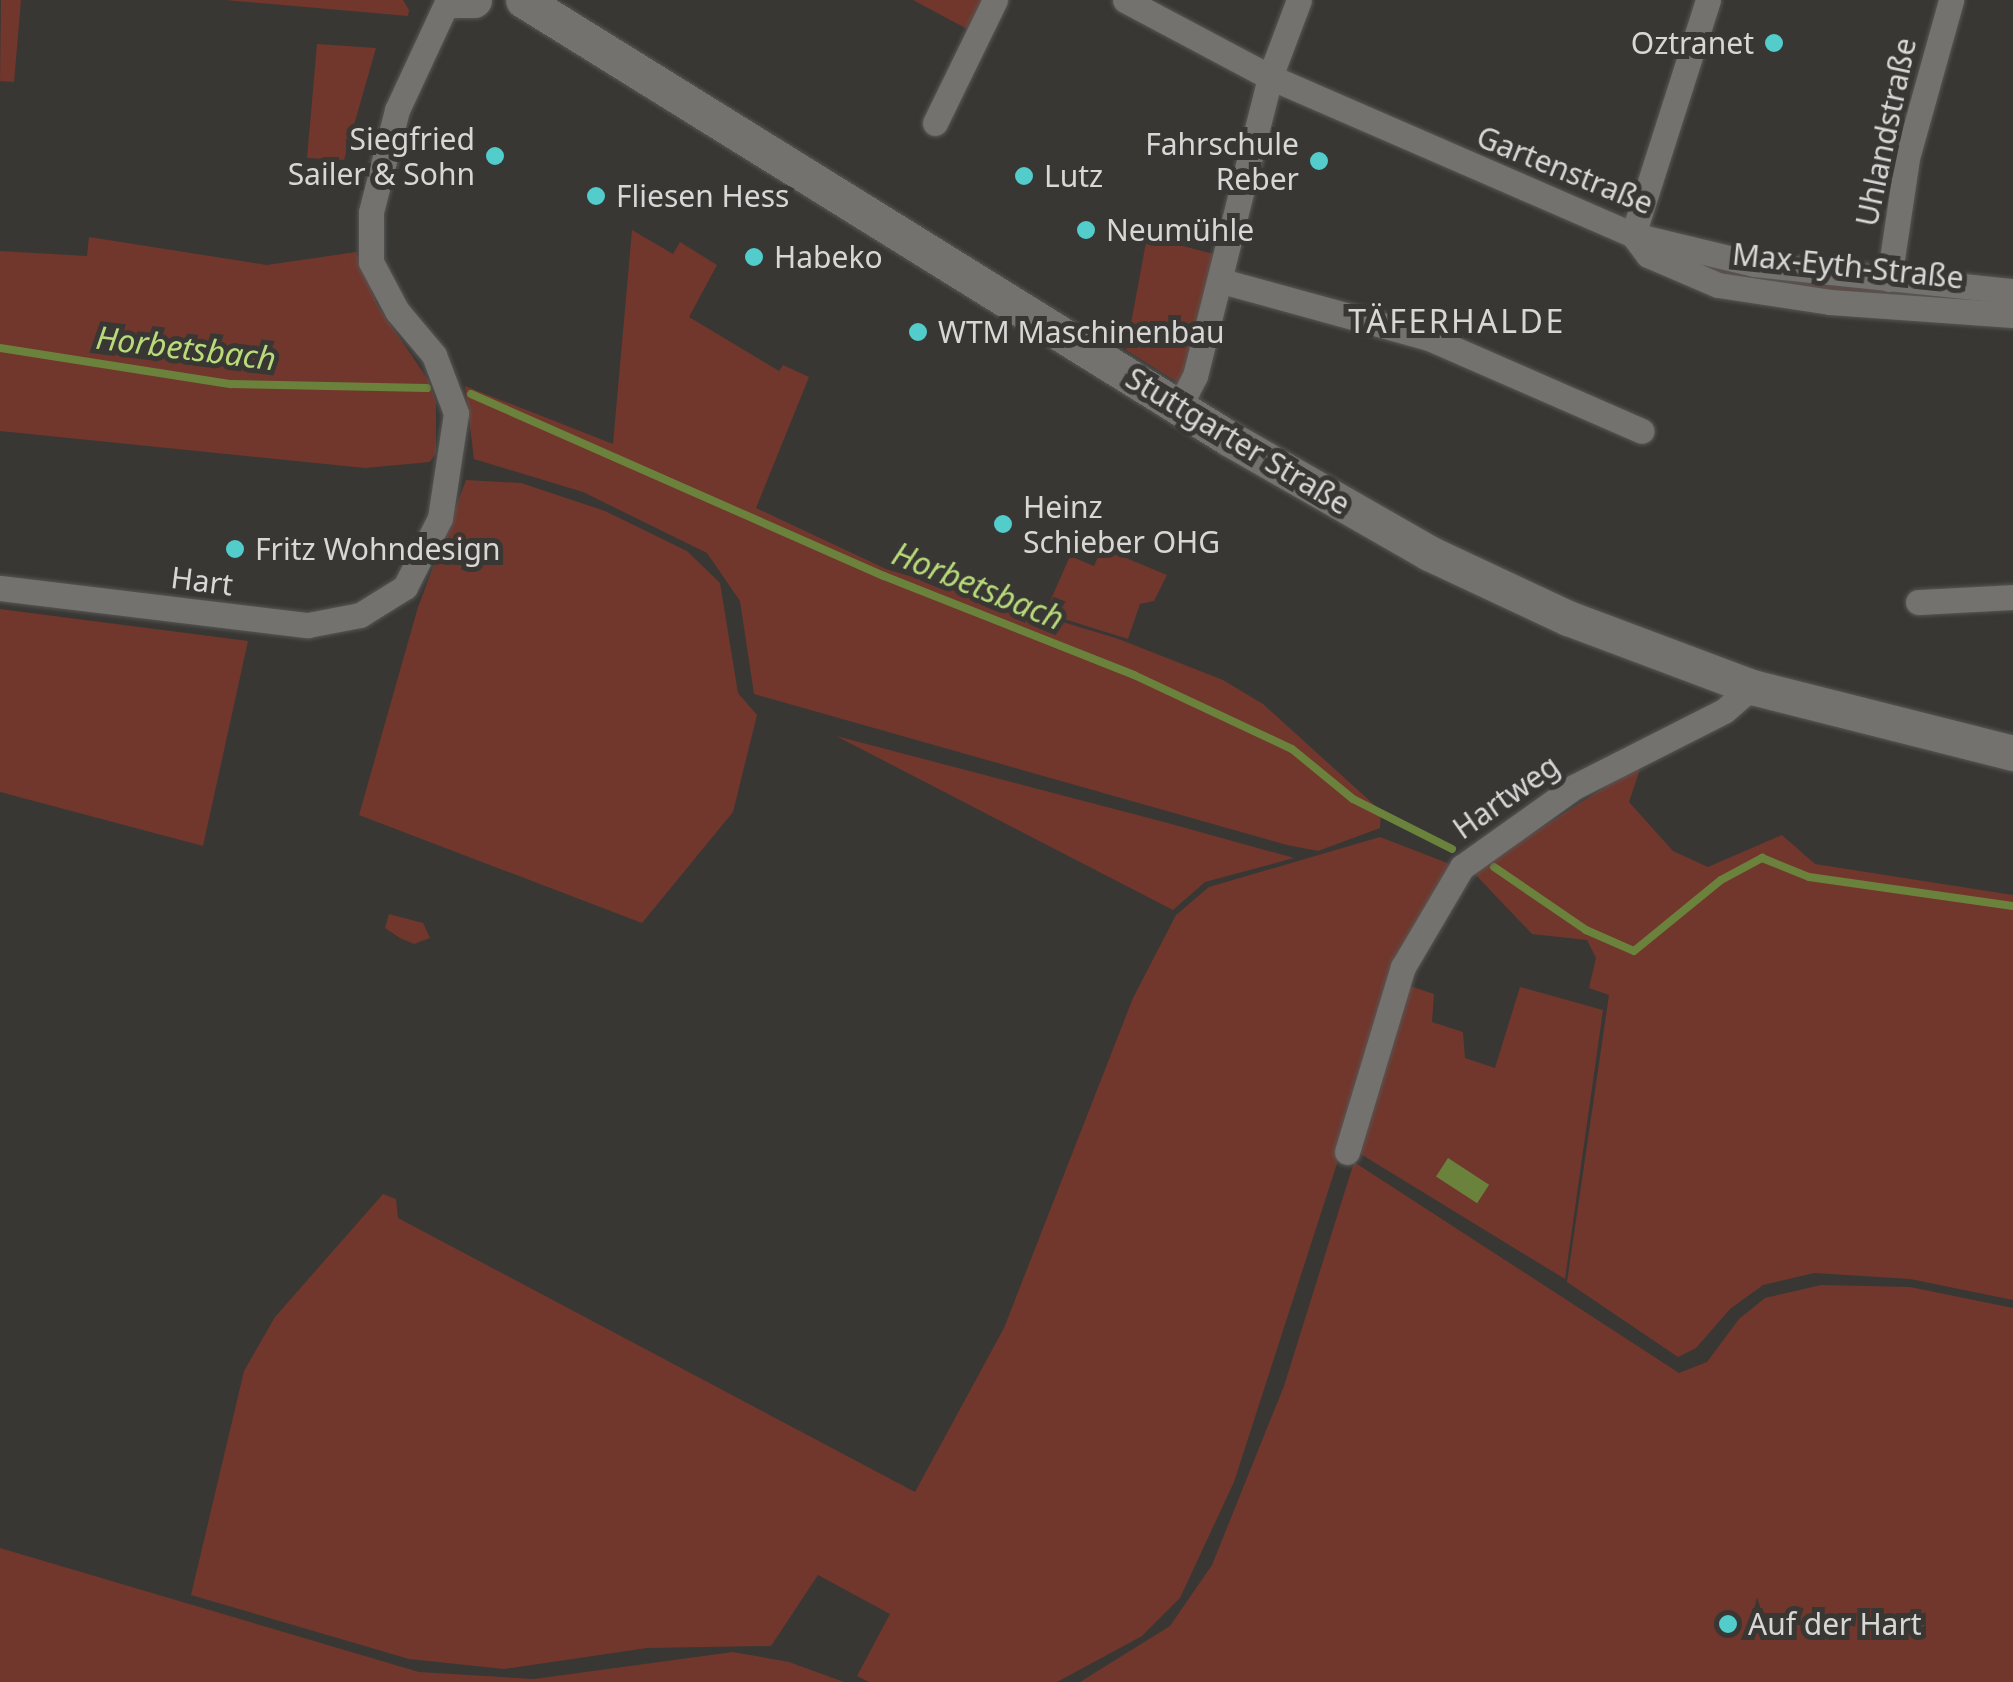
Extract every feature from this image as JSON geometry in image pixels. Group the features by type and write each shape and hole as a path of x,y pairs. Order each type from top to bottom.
{"street":[{"path":"450,0 474,0"},
{"name":"Hart","path":"0,588 308,625 360,615 393,599 429,549 440,518 456,413 434,355 397,311 371,262 372,206 397,110 450,0"},
{"name":"Stuttgarter Straße","path":"523,0 1178,406 1429,553 1568,618 1752,687 2013,753"},
{"path":"935,123 996,0"},
{"name":"Gartenstraße","path":"1125,0 1270,77 1633,235 1754,264 2013,291"},
{"path":"1178,406 1195,376 1222,281 1270,77 1298,0"},
{"path":"1633,235 1708,0"},
{"name":"Uhlandstraße","path":"1889,279 1907,158 1950,0"},
{"name":"Max-Eyth-Straße","path":"1633,235 1663,265 1718,286 1830,302 2013,315"},
{"path":"1222,281 1428,338 1642,431"},
{"path":"1918,602 2013,596"},
{"name":"Hartweg","path":"1346,1152 1403,967 1462,867 1574,788 1724,711 1752,687"}],"shaded area":[{"path":"1,0 21,0 14,82 0,81"},
{"path":"225,0 403,0 409,10 408,16"},
{"path":"913,0 982,0 967,29"},
{"path":"317,44 376,48 344,160 307,158"},
{"path":"632,230 673,254 680,242 717,265 689,317 779,371 783,365 809,377 756,508 886,569 1116,638 1223,680 1263,704 1381,811 1380,828 1318,851 1287,845 754,694 740,601 707,553 583,492 474,459 465,386 613,444"},
{"path":"89,237 267,265 356,252 378,306 429,381 436,402 436,453 430,462 365,468 0,431 0,251 87,256"},
{"path":"1147,237 1218,255 1185,377 1177,382 1126,350"},
{"path":"1690,265 2013,300 2013,309 1739,283"},
{"path":"466,480 521,483 605,511 687,551 720,583 738,693 757,715 733,812 642,923 359,815 418,607"},
{"path":"1102,548 1167,575 1154,601 1140,604 1128,639 1045,613 1070,556 1094,566"},
{"path":"0,609 248,641 203,846 0,792"},
{"path":"836,736 1294,858 1205,882 1173,910"},
{"path":"1642,763 1629,802 1673,851 1708,867 1782,835 1815,864 2013,895 2013,1300 1910,1279 1814,1273 1763,1285 1730,1309 1696,1348 1678,1357 1567,1282 1609,995 1589,988 1596,958 1587,940 1532,934 1473,872"},
{"path":"1380,837 1450,864 1343,1145 1234,1482 1180,1598 1142,1636 1057,1682 869,1682 857,1676 890,1614 818,1575 771,1646 647,1648 504,1669 409,1659 191,1595 244,1371 275,1317 383,1194 396,1199 398,1218 915,1492 1004,1328 1133,998 1176,915 1209,887"},
{"path":"389,914 423,923 430,938 414,944 400,938 385,928"},
{"path":"1407,985 1434,994 1432,1022 1463,1032 1465,1058 1495,1068 1520,987 1603,1010 1565,1279 1359,1153"},
{"path":"1448,1158 1489,1185 1477,1203 1436,1176"},
{"path":"1354,1162 1679,1373 1707,1362 1739,1319 1765,1298 1821,1285 1910,1287 2013,1308 2013,1682 1080,1682 1170,1626 1212,1565 1284,1386"},
{"path":"0,1548 419,1672 534,1679 733,1652 789,1662 844,1682 0,1682"}],"waterway":[{"name":"Horbetsbach","path":"0,348 231,384 427,388"},
{"name":"Horbetsbach","path":"471,394 884,576 1134,675 1292,749 1353,799 1452,849"},
{"name":"Horbetsbach","path":"1494,867 1586,930 1634,951 1721,880 1762,858 1809,877 2013,906"}],"place":[{"name":"Oztranet","path":"1774,43"},
{"name":"Siegfried Sailer & Sohn","path":"495,156"},
{"name":"Fahrschule Reber","path":"1319,161"},
{"name":"Lutz","path":"1024,176"},
{"name":"Fliesen Hess","path":"596,196"},
{"name":"Neumühle","path":"1086,230"},
{"name":"Habeko","path":"754,257"},
{"name":"WTM Maschinenbau","path":"918,332"},
{"name":"Heinz Schieber OHG","path":"1003,524"},
{"name":"Fritz Wohndesign","path":"235,549"},
{"name":"Auf der Hart","path":"1728,1624"}],"district":[{"name":"TÄFERHALDE","path":"1457,321"}]}
